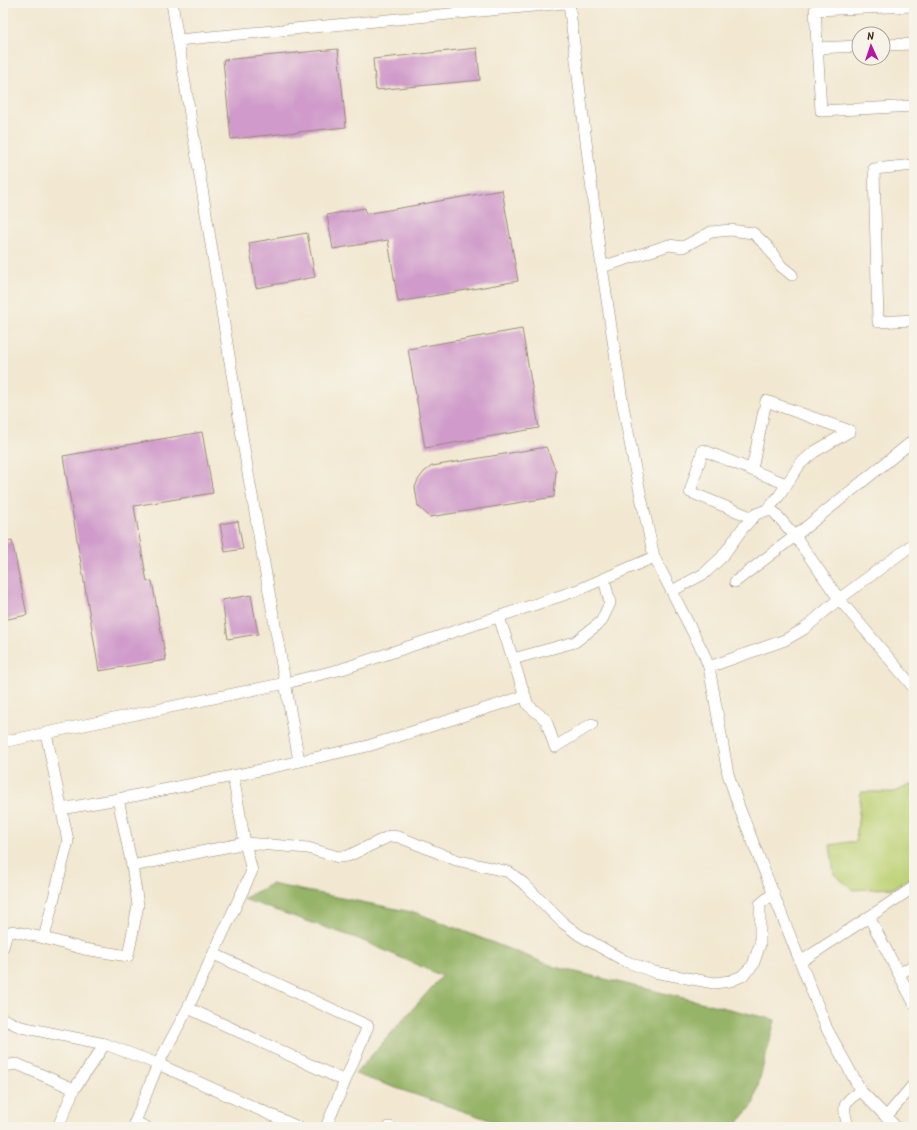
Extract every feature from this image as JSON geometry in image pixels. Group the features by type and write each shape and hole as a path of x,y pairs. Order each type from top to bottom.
{"street":[{"path":"172,3 248,472 299,761"},
{"path":"178,40 565,3"},
{"path":"569,3 602,267 622,400 654,558 703,652 709,667 728,774 739,807 827,1029 861,1091 896,1127"},
{"path":"914,6 815,10 821,111 914,106"},
{"path":"891,45 914,44"},
{"path":"817,48 851,46"},
{"path":"914,165 874,169 878,322 914,320"},
{"path":"602,267 669,245 683,247 711,232 730,230 753,233 767,246 781,266 792,275"},
{"path":"672,591 705,573 722,557 742,529 752,518 756,514 768,510 800,464 814,452 850,431 766,401 752,469"},
{"path":"736,582 914,440"},
{"path":"752,518 690,492 703,450 786,484"},
{"path":"768,510 774,512 795,536 839,599 914,688"},
{"path":"709,667 786,640 804,630 839,599 912,545"},
{"path":"3,742 286,683 342,669 578,590 654,558"},
{"path":"513,659 576,642 601,622 610,603 604,579"},
{"path":"499,617 528,705 546,720 555,747 592,724"},
{"path":"61,809 118,800 368,746 525,696"},
{"path":"44,938 68,841 46,733"},
{"path":"146,1127 135,1122 158,1064 188,1008 252,871 245,843 233,776"},
{"path":"3,948 7,933 13,931 44,938 84,950 128,956 138,905 132,866 118,800"},
{"path":"132,866 245,843 308,848 338,857 348,856 390,836 399,836 456,860 509,872 523,883 562,922 579,935 625,961 654,972 714,983 730,981 742,976 753,965 760,944 760,904 774,894"},
{"path":"800,962 914,887"},
{"path":"869,917 914,1003"},
{"path":"214,954 368,1026 326,1127"},
{"path":"899,974 914,965"},
{"path":"188,1008 345,1081"},
{"path":"3,1019 21,1027 105,1044 158,1064 298,1127"},
{"path":"58,1127 74,1089 105,1044"},
{"path":"3,1066 17,1064 74,1089"},
{"path":"886,1117 914,1084"},
{"path":"848,1127 845,1113 845,1103 861,1091"}],"green space":[{"path":"910,785 914,785 914,876 893,888 853,890 834,874 830,845 856,842 861,792 895,792"},
{"path":"271,884 417,913 555,967 775,1020 753,1105 734,1127 604,1127 600,1125 598,1127 510,1127 355,1074 442,976 359,939 243,899"}],"building":[{"path":"477,48 480,80 376,90 373,59"},
{"path":"338,49 346,127 231,139 223,60"},
{"path":"502,190 518,281 398,302 388,240 333,249 327,215 365,208 366,214"},
{"path":"307,233 315,277 256,288 249,243"},
{"path":"522,329 539,428 425,448 408,349"},
{"path":"202,432 213,493 134,506 147,582 152,581 166,660 99,671 63,456"},
{"path":"546,447 556,471 554,497 430,517 418,506 415,487 424,472 432,466"},
{"path":"238,521 243,549 225,552 220,524"},
{"path":"12,541 27,615 3,620 3,543"},
{"path":"251,595 258,634 228,639 222,600"}]}
